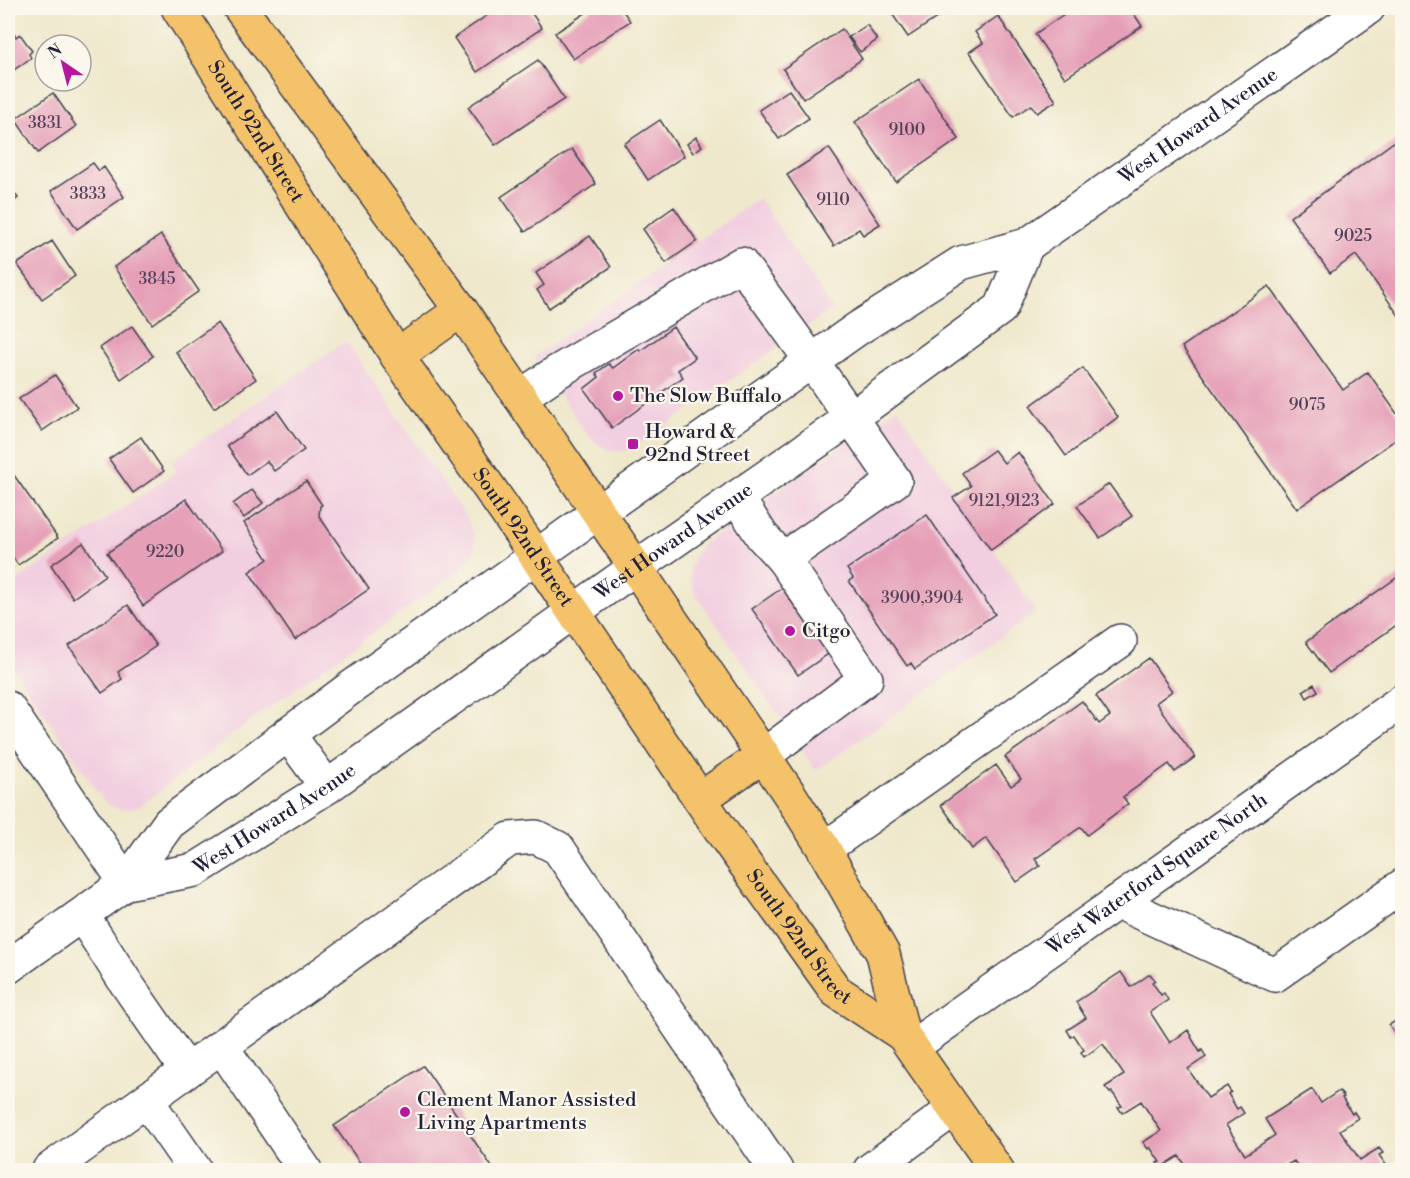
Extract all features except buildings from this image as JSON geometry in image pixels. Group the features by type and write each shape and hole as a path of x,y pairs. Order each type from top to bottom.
{"main road":[{"name":"South 92nd Street","path":"178,8 397,356 700,799 836,991 908,1041"},
{"name":"South 92nd Street","path":"240,8 461,310 764,755 824,849 883,954 908,1041 997,1170"},
{"path":"397,356 461,310"},
{"path":"700,799 764,755"}],"street":[{"name":"West Howard Avenue","path":"8,967 126,883 169,823 349,689 857,329 961,263 1027,245 1368,8"},
{"name":"West Howard Avenue","path":"126,883 195,870 327,787 851,418 1001,308 1027,245"},
{"path":"520,397 557,372 741,264 895,482 783,559"},
{"path":"737,498 762,536 783,559 866,679 764,755"},
{"path":"824,849 1120,641"},
{"name":"West Waterford Square North","path":"908,1041 1117,902 1402,701"},
{"path":"8,708 126,883"},
{"path":"288,734 327,787"},
{"path":"50,1170 510,839 536,837 558,848 776,1170"},
{"path":"1117,902 1275,975 1402,886"},
{"path":"82,915 126,983 188,1071"},
{"path":"222,1047 306,1170"},
{"path":"147,1101 195,1170"},
{"path":"870,1170 954,1109"}],"shaded area":[{"path":"759,198 832,309 635,447 622,452 609,450 599,445 589,437 534,357"},
{"path":"346,341 467,518 474,535 475,548 468,561 458,572 253,719 139,807 119,809 110,806 100,796 8,660 8,587 177,471 171,461"},
{"path":"897,407 1036,612 816,771 697,596 690,579 691,566 701,545"}],"place":[{"name":"The Slow Buffalo","path":"618,396"},
{"name":"Howard & 92nd Street","path":"633,444"},
{"name":"Citgo","path":"790,631"},
{"name":"Clement Manor Assisted Living Apartments","path":"405,1112"}]}
